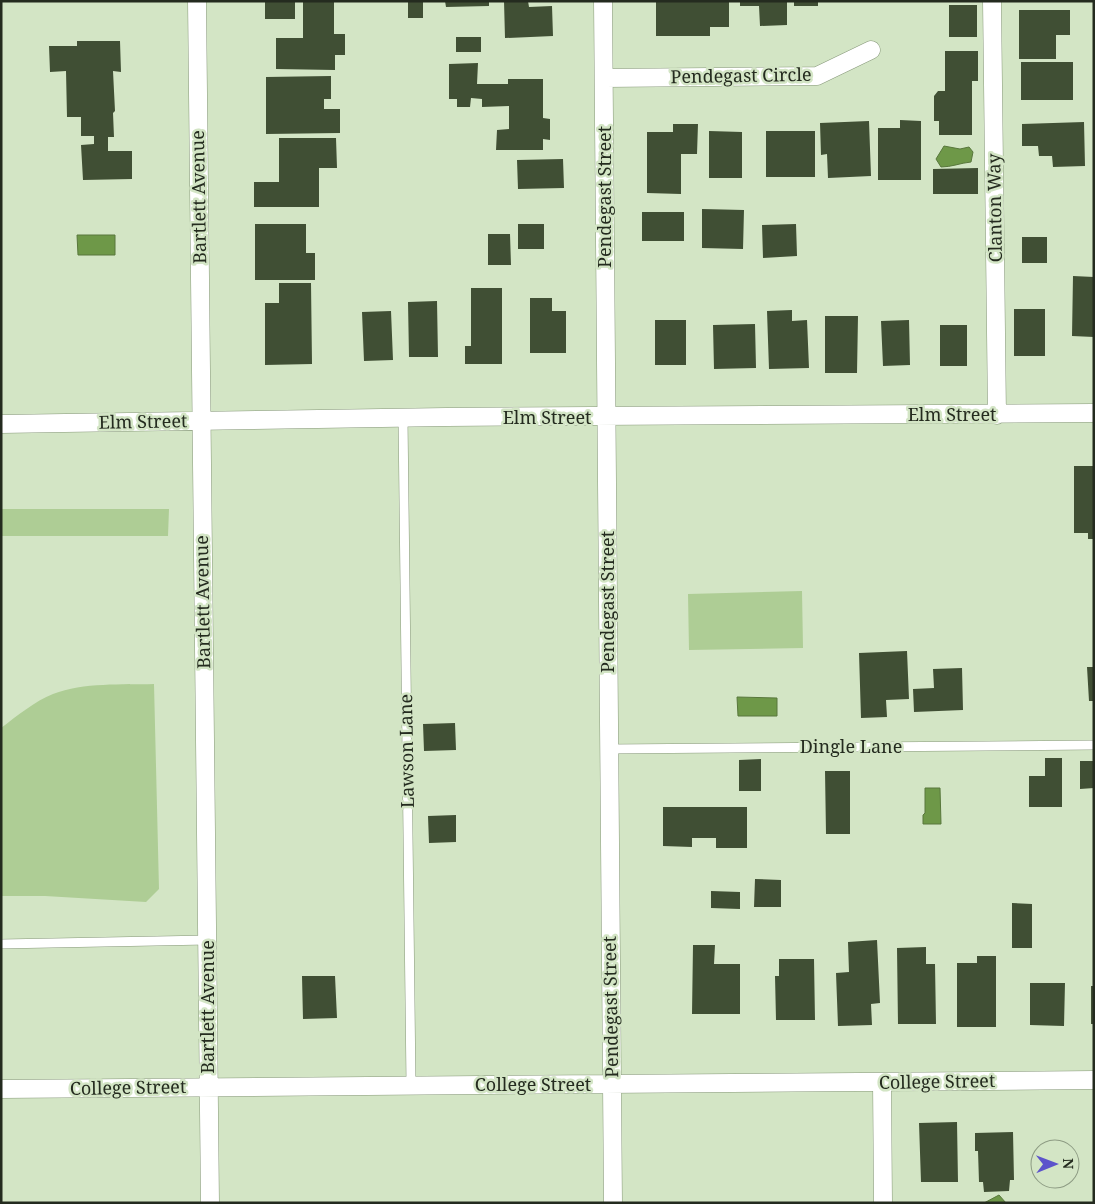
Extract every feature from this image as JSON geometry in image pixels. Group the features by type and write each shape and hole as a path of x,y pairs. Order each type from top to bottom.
{"street":[{"name":"Bartlett Avenue","path":"197,1 210,1203"},
{"name":"Pendegast Street","path":"603,1 613,1203"},
{"name":"Clanton Way","path":"992,1 997,415"},
{"name":"Pendegast Circle","path":"605,78 817,76 871,50"},
{"name":"Elm Street","path":"1,424 403,418 1094,413"},
{"name":"College Street","path":"1,1089 410,1084 612,1085 1094,1080"},
{"path":"882,1082 883,1203"}],"lane":[{"name":"Lawson Lane","path":"403,418 410,1084"},
{"name":"Dingle Lane","path":"608,749 1094,745"},
{"path":"1,944 208,940"}],"shaded area":[{"path":"944,146 960,149 969,147 973,152 971,162 941,167 936,159"},
{"path":"77,235 115,235 115,255 78,255"},
{"path":"1,509 169,509 168,536 1,536"},
{"path":"802,591 803,648 689,650 688,594"},
{"path":"154,684 159,889 146,902 45,896 1,896 1,728 26,709 53,694 65,690 103,685"},
{"path":"737,697 777,698 777,716 738,716"},
{"path":"925,788 940,788 941,824 923,824"},
{"path":"999,1195 1006,1203 984,1203"}],"building":[{"path":"265,1 295,1 295,19 265,19"},
{"path":"303,1 334,1 334,34 345,34 345,55 335,55 335,70 276,69 276,38 303,38"},
{"path":"408,1 423,1 423,18 408,18"},
{"path":"445,1 489,1 489,6 446,7"},
{"path":"504,1 528,1 529,7 552,6 553,36 505,38"},
{"path":"656,1 729,1 729,27 710,27 710,36 656,36"},
{"path":"740,1 787,1 787,25 760,26 759,6 740,6"},
{"path":"794,1 818,1 818,6 794,6"},
{"path":"949,5 977,5 977,37 949,37"},
{"path":"1019,10 1070,10 1070,35 1056,35 1056,59 1019,59"},
{"path":"456,37 481,37 481,52 456,52"},
{"path":"77,41 120,41 121,72 113,71 114,137 108,137 108,151 132,151 132,179 83,180 81,145 94,144 94,136 81,136 81,117 67,117 66,71 50,72 49,46 77,46"},
{"path":"945,51 978,51 978,81 972,81 972,135 939,135 939,121 934,121 934,96 938,91 945,91"},
{"path":"1021,62 1073,62 1073,100 1021,100"},
{"path":"478,63 477,84 508,84 508,79 543,79 543,118 550,119 550,140 543,139 543,150 496,150 497,130 509,129 509,106 482,107 482,99 471,98 470,107 457,107 457,99 449,99 449,64"},
{"path":"331,76 331,99 324,99 324,109 340,109 340,133 266,134 266,77"},
{"path":"900,120 921,121 921,180 878,180 878,128 900,128"},
{"path":"869,121 871,176 828,178 827,154 821,155 820,123"},
{"path":"1084,122 1085,166 1053,167 1052,156 1039,156 1038,146 1022,146 1022,124"},
{"path":"673,124 698,124 697,154 681,154 681,194 647,193 647,132 673,132"},
{"path":"709,131 742,132 742,178 709,178"},
{"path":"766,131 815,131 815,177 766,177"},
{"path":"279,138 336,138 337,168 319,168 319,207 254,207 254,182 279,182"},
{"path":"563,159 564,188 518,189 517,160"},
{"path":"978,168 978,194 933,194 933,169"},
{"path":"702,209 744,210 743,249 702,248"},
{"path":"642,212 684,212 684,241 642,241"},
{"path":"255,224 306,224 306,253 315,253 315,280 255,280"},
{"path":"518,224 544,224 544,249 518,249"},
{"path":"796,224 797,256 763,258 762,225"},
{"path":"488,234 510,234 511,265 488,265"},
{"path":"1022,237 1047,237 1047,263 1022,263"},
{"path":"1073,276 1094,277 1094,337 1072,336"},
{"path":"279,283 311,283 312,364 265,365 265,303 279,303"},
{"path":"471,288 502,288 502,364 465,364 465,346 471,346"},
{"path":"530,298 552,298 552,311 566,311 566,353 530,353"},
{"path":"437,301 438,357 409,357 408,302"},
{"path":"1014,309 1045,309 1045,356 1014,356"},
{"path":"792,310 792,321 807,320 809,368 769,369 767,311"},
{"path":"391,311 393,360 364,361 362,312"},
{"path":"825,316 858,316 857,373 825,373"},
{"path":"655,320 686,320 686,365 655,365"},
{"path":"909,320 910,365 883,366 881,321"},
{"path":"755,324 756,368 714,369 713,325"},
{"path":"940,325 967,325 967,366 940,366"},
{"path":"1074,466 1094,466 1094,539 1088,539 1088,533 1074,533"},
{"path":"907,651 909,699 886,700 887,717 861,718 859,653"},
{"path":"1087,667 1094,667 1094,701 1089,701"},
{"path":"962,668 963,710 914,712 913,689 934,688 933,669"},
{"path":"455,723 456,750 424,751 423,724"},
{"path":"1045,758 1062,758 1062,807 1029,807 1029,776 1045,776"},
{"path":"761,759 761,791 739,791 739,760"},
{"path":"1080,761 1094,761 1094,788 1080,789"},
{"path":"825,771 850,771 850,834 826,834"},
{"path":"663,807 747,807 747,848 716,848 716,838 692,838 692,847 663,846"},
{"path":"456,815 456,842 429,843 428,816"},
{"path":"755,879 781,880 781,907 754,907"},
{"path":"711,891 740,892 740,909 711,908"},
{"path":"1012,903 1032,904 1032,948 1012,948"},
{"path":"877,940 880,1003 871,1004 872,1025 838,1026 836,973 849,972 848,942"},
{"path":"693,945 715,945 714,964 740,964 740,1014 692,1014"},
{"path":"926,947 926,964 935,964 936,1024 898,1024 897,948"},
{"path":"977,956 996,956 996,1027 957,1027 957,963 977,963"},
{"path":"779,959 814,959 815,1020 776,1020 775,976 779,976"},
{"path":"302,976 335,976 337,1018 303,1019"},
{"path":"1030,983 1065,983 1064,1026 1030,1025"},
{"path":"1091,986 1094,986 1094,1024 1091,1024"},
{"path":"957,1122 958,1182 921,1182 919,1123"},
{"path":"1013,1132 1014,1180 1010,1180 1009,1191 984,1192 983,1182 979,1182 978,1151 975,1151 975,1133"}]}
